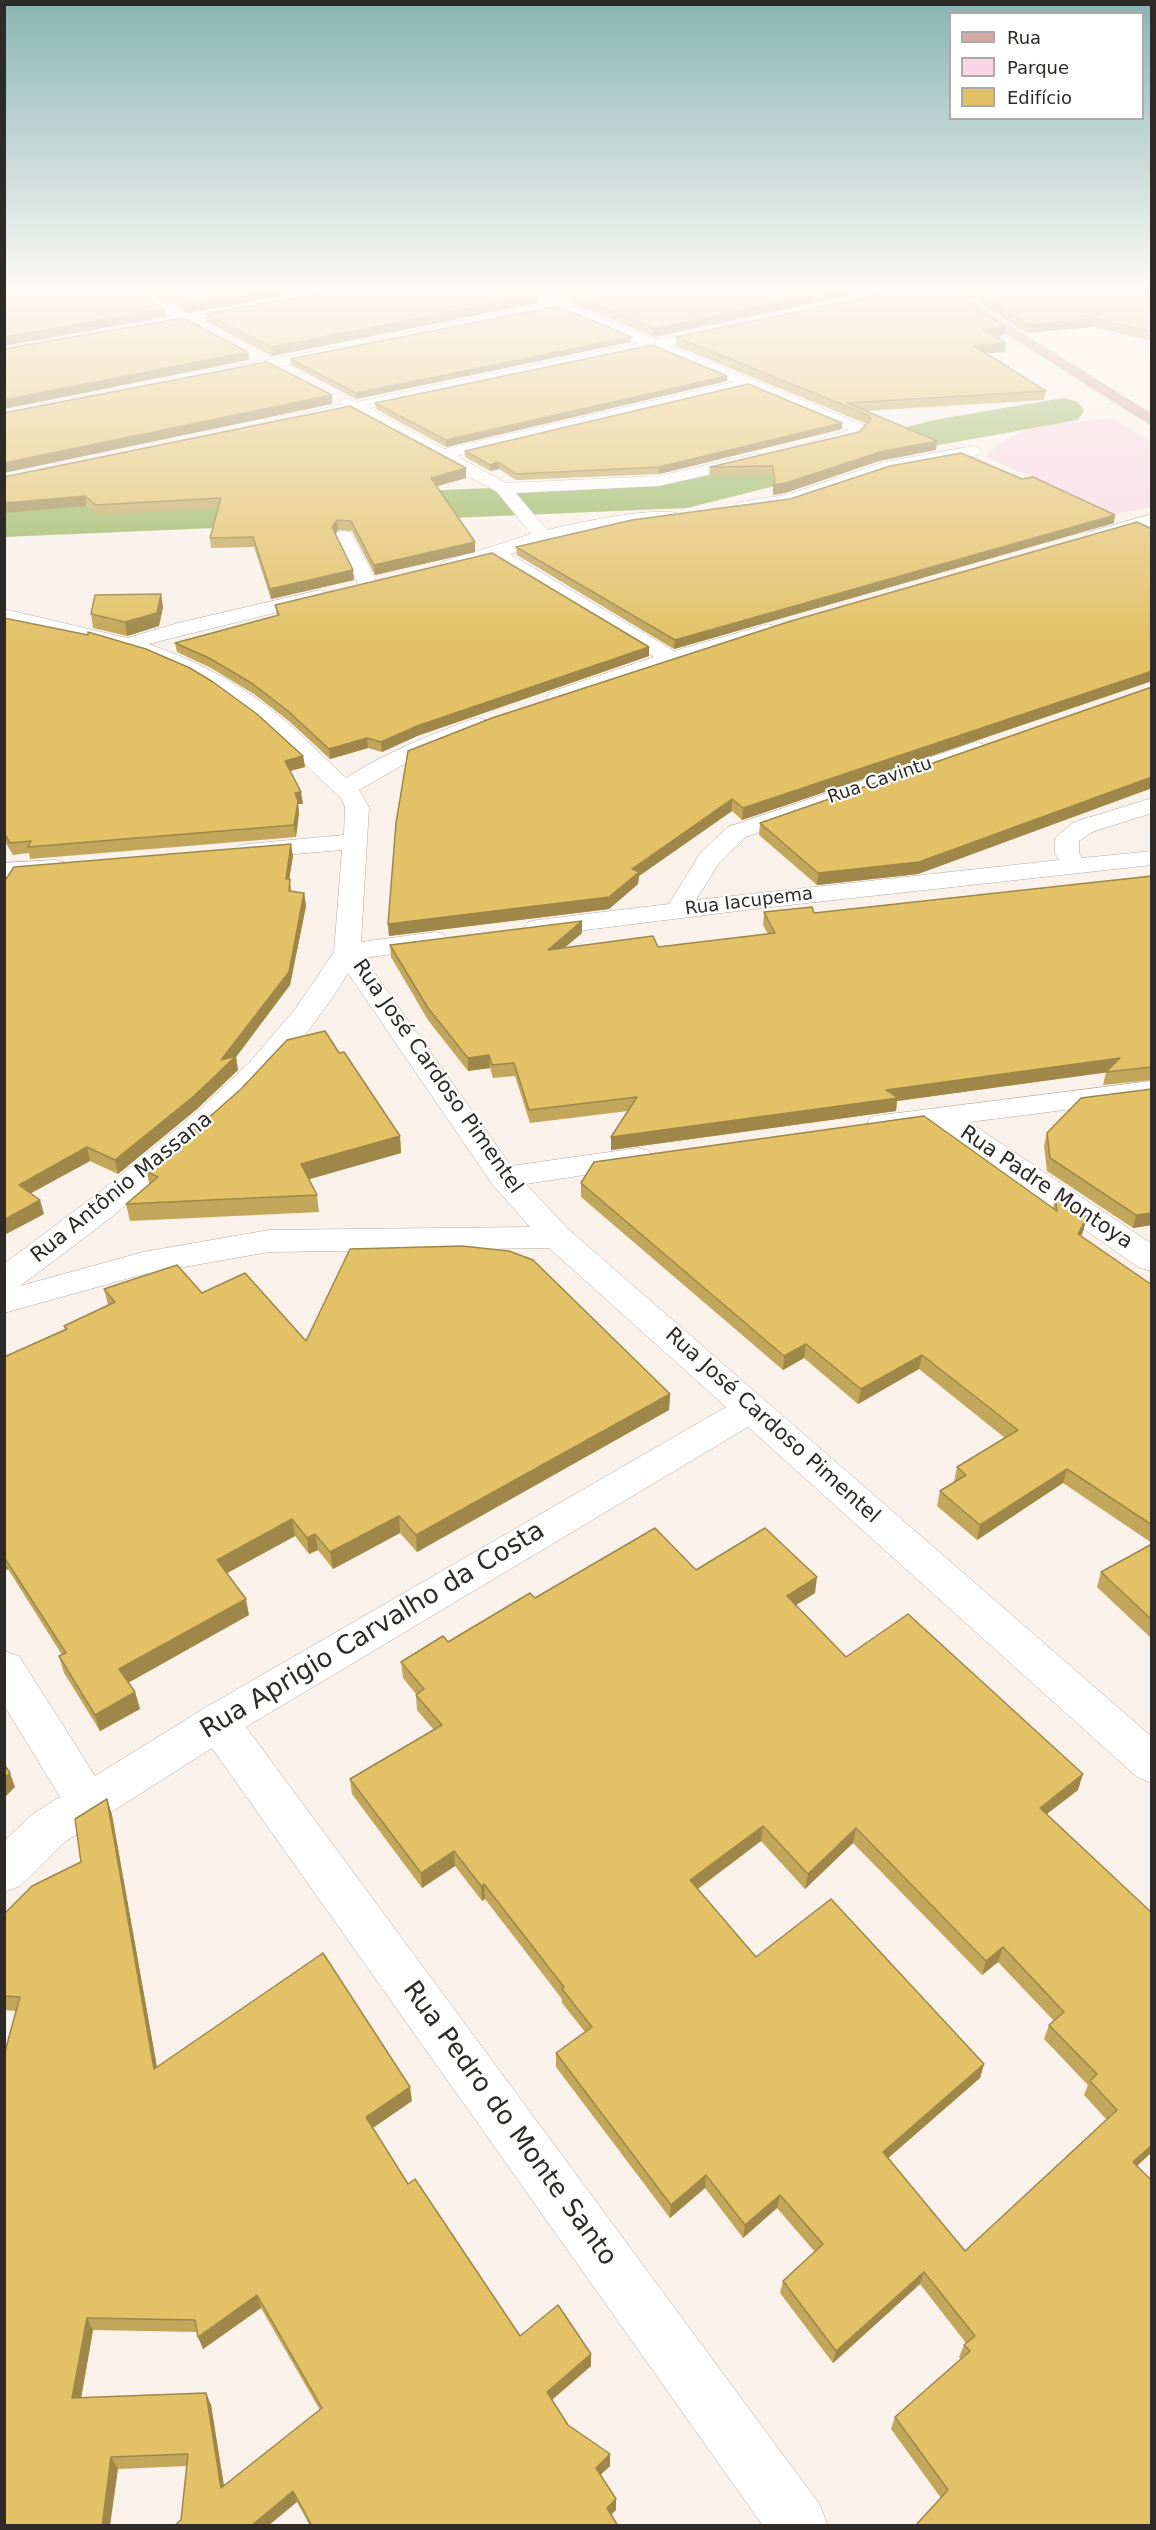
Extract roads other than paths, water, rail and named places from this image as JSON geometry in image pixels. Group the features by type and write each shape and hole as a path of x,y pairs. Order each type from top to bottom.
{"main road":[{"path":"1128,406 1152,421"}],"street":[{"path":"295,419 357,406"},
{"path":"444,454 651,406"},
{"path":"797,449 852,436 860,429 806,406"},
{"path":"353,407 444,454 506,491 543,537"},
{"path":"725,510 789,500 885,467 973,451"},
{"path":"506,491 659,481 775,454"},
{"path":"432,570 543,537 593,525 682,515"},
{"path":"1071,542 1152,519"},
{"path":"344,536 368,584"},
{"path":"495,553 671,658"},
{"path":"127,645 178,630 389,579"},
{"path":"4,615 64,628 175,660 218,683 260,711 345,789 377,766 400,755 493,720"},
{"path":"537,705 671,658 785,625"},
{"name":"Rua Cavintu","path":"678,910 714,851 723,841 737,832 997,741"},
{"name":"Rua José Cardoso Pimentel","path":"345,789 357,807 347,952 503,1177 557,1237 1152,1764"},
{"path":"1075,866 1067,853 1067,838 1083,827 1152,805"},
{"path":"229,852 356,841"},
{"name":"Rua Iacupema","path":"511,931 678,910 1152,858"},
{"path":"4,871 75,865"},
{"path":"347,952 456,938"},
{"name":"Rua Antônio Massana","path":"4,1281 112,1198 206,1121 247,1083 291,1035 325,991 347,952"},
{"path":"858,1128 1152,1090"},
{"name":"Rua Padre Montoya","path":"940,1116 1152,1260"},
{"path":"503,1177 668,1154"},
{"path":"4,1302 143,1263 268,1241 557,1237"},
{"name":"Rua Aprigio Carvalho da Costa","path":"4,1871 50,1827 218,1722 752,1408"},
{"path":"4,1668 88,1803"},
{"name":"Rua Pedro do Monte Santo","path":"218,1722 799,2526"}],"waterway":[{"path":"4,523 687,494 939,432 1063,411"}]}
